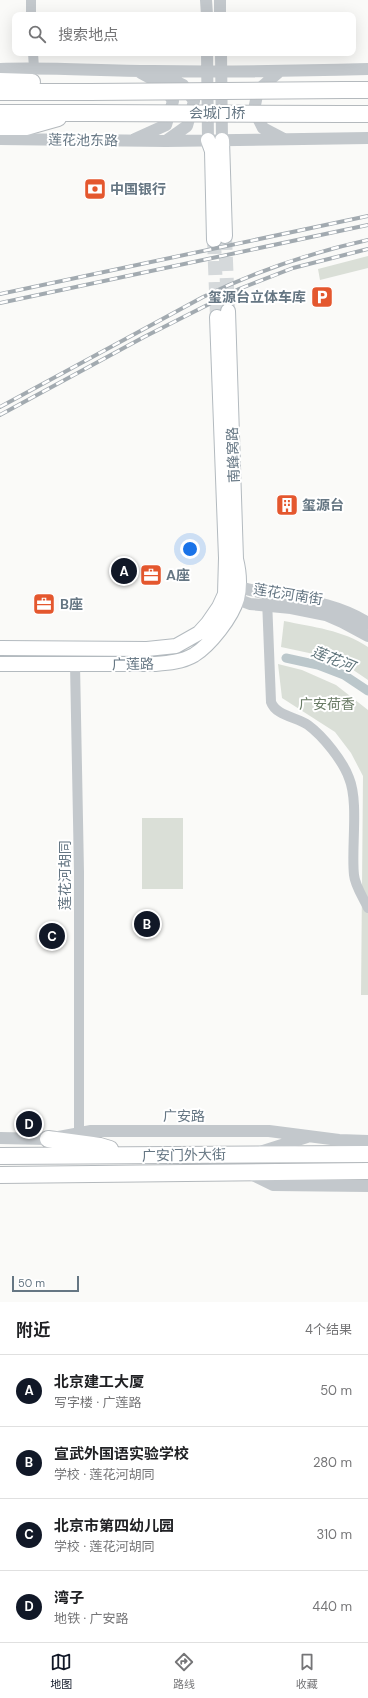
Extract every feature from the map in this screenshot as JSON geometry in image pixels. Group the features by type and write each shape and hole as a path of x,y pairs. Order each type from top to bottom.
{"highway":[{"path":"0,81 31,81 73,92"},
{"name":"会城门桥","path":"73,92 368,90"},
{"path":"0,92 73,92"},
{"name":"莲花池东路","path":"0,112 82,113"},
{"path":"0,127 26,127 82,113"},
{"name":"会城门桥","path":"82,113 368,114"},
{"path":"48,1139 100,1146 131,1156"},
{"name":"广安门外大街","path":"0,1156 368,1154"},
{"name":"广安门外大街","path":"0,1175 368,1171"}],"main road":[{"path":"215,140 212,151 219,238"},
{"name":"南蜂窝路","path":"223,314 236,551 231,591"},
{"name":"广莲路","path":"0,648 147,649 176,646 199,633 231,591"},
{"name":"广莲路","path":"0,664 155,664 175,662 194,655 210,643 231,614 231,591"}],"street":[{"path":"31,0 31,12"},
{"path":"206,0 206,12"},
{"path":"220,0 220,12"},
{"path":"33,56 34,68"},
{"path":"207,56 207,71 215,140"},
{"path":"215,140 221,56"},
{"path":"0,69 34,68 136,71 280,72 368,69"},
{"path":"132,140 166,125 173,101 163,85 136,71"},
{"path":"155,71 183,85 194,101 187,126 166,141"},
{"path":"280,72 258,90 254,110 264,128 285,140"},
{"path":"215,140 368,138"},
{"name":"莲花池东路","path":"0,139 166,141 215,140"},
{"name":"莲花河南街","path":"231,591 250,604 267,600 317,602 350,614 368,623"},
{"path":"267,600 271,702 273,708 310,726 337,757 349,778 353,794 354,877 368,908"},
{"name":"莲花河南街","path":"267,600 291,608 326,615 368,636"},
{"name":"莲花河胡同","path":"75,664 79,856 79,1133"},
{"name":"广安路","path":"0,1138 48,1139 91,1131 269,1131 339,1140 368,1141"},
{"path":"254,1154 310,1136"},
{"path":"339,1140 348,1154"},
{"name":"广安门外大街","path":"248,1172 273,1185 368,1186"}],"green space":[{"path":"368,256 368,268 320,280 318,269"},
{"path":"284,621 317,627 338,633 358,641 368,647 368,680 337,659 281,647"},
{"name":"广安荷香","path":"278,664 302,670 336,685 368,710 368,995 361,995 363,776 351,753 335,732 282,698"},
{"path":"142,818 183,818 183,889 142,889"}],"waterway":[{"name":"莲花河","path":"286,658 318,665 344,675 368,691"}],"tunnel":[{"path":"225,236 228,311"},
{"path":"214,240 217,317"}],"railway":[{"path":"0,294 368,216"},
{"path":"0,303 368,225"},
{"path":"0,407 203,297 263,271 304,257 368,240"},
{"path":"0,415 144,337 239,289 293,268 368,249"}],"place":[{"name":"中国银行","path":"95,189"},
{"name":"玺源台立体车库","path":"322,297"},
{"name":"玺源台","path":"287,505"},
{"name":"北京建工大厦","path":"124,571"},
{"name":"A座","path":"151,575"},
{"name":"B座","path":"44,604"},
{"name":"宣武外国语实验学校","path":"147,924"},
{"name":"北京市第四幼儿园","path":"52,936"},
{"name":"湾子","path":"29,1124"}]}
